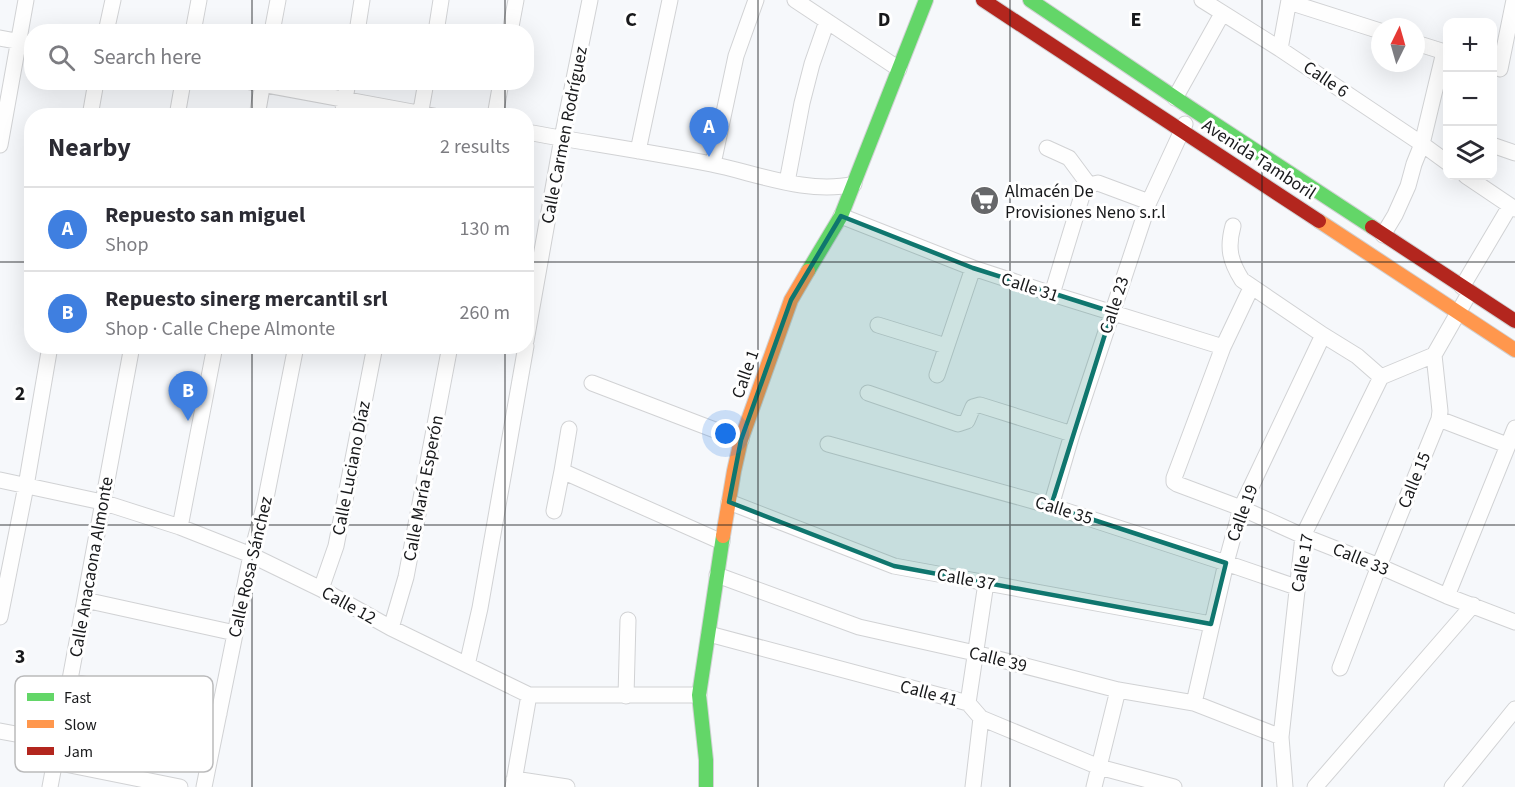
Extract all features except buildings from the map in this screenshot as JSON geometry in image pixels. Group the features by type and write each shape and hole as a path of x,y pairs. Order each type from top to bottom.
{"main road":[{"name":"Calle 1","path":"706,787 706,760 699,695 722,542 741,440 791,300 841,216 926,0"},
{"name":"Avenida Tamboril","path":"983,0 1515,350"},
{"name":"Avenida Tamboril","path":"1030,0 1515,321"}],"street":[{"path":"25,24 26,0"},
{"path":"108,24 113,0"},
{"path":"194,24 199,0"},
{"path":"274,24 278,0"},
{"path":"358,24 362,0"},
{"path":"437,24 441,0"},
{"path":"512,24 516,0"},
{"name":"Calle Carmen Rodríguez","path":"534,296 562,138 590,0"},
{"path":"638,151 670,0"},
{"path":"713,164 736,56 756,0"},
{"path":"795,0 899,69"},
{"name":"Calle 6","path":"1202,0 1280,48 1443,159"},
{"path":"1497,64 1514,0"},
{"path":"1280,48 1289,1 1371,28"},
{"path":"1175,98 1222,14"},
{"path":"787,182 802,103 812,64 827,21"},
{"path":"0,38 24,43"},
{"path":"1425,46 1443,51"},
{"path":"0,145 24,47"},
{"path":"1383,235 1404,198 1422,144 1443,64"},
{"path":"1497,68 1515,75"},
{"path":"91,108 95,90"},
{"path":"178,108 182,90"},
{"path":"257,108 258,90"},
{"path":"294,90 388,108"},
{"path":"344,108 347,90"},
{"path":"425,108 426,90"},
{"path":"496,108 500,90"},
{"name":"Calle 23","path":"1051,506 1072,434 1149,202 1192,109"},
{"path":"534,133 713,164 787,182 825,188 854,184"},
{"path":"1497,147 1515,153"},
{"path":"1047,148 1069,158 1089,185"},
{"path":"1233,226 1229,240 1230,253 1234,267 1242,280 1357,356 1381,377 1434,355 1458,312 1466,289 1512,208 1472,180"},
{"path":"1052,294 1084,189 1098,183 1149,202"},
{"name":"Calle 31","path":"841,216 973,268 1223,347"},
{"path":"937,375 973,268"},
{"path":"1223,347 1251,288"},
{"path":"878,325 946,346"},
{"name":"Calle 19","path":"1194,703 1211,624 1241,508 1323,335"},
{"name":"Calle 33","path":"1223,347 1174,482 1515,622"},
{"path":"0,617 49,354"},
{"name":"Calle Anacaona Almonte","path":"71,676 130,354"},
{"path":"180,527 212,354"},
{"name":"Calle Rosa Sánchez","path":"213,743 294,354"},
{"name":"Calle Luciano Díaz","path":"321,589 336,546 373,354"},
{"name":"Calle María Esperón","path":"391,628 406,576 448,354"},
{"path":"467,665 480,608 525,354"},
{"name":"Calle 15","path":"1340,668 1439,419 1434,355"},
{"name":"Calle 17","path":"1285,787 1281,737 1303,536 1381,377"},
{"path":"592,383 741,440"},
{"path":"868,393 958,424 967,421 973,407 980,405 1072,434"},
{"path":"1439,419 1507,445"},
{"path":"1447,596 1508,464 1507,445 1515,428"},
{"path":"554,511 569,429"},
{"name":"Calle 35","path":"828,444 1051,506 1296,587"},
{"path":"562,471 722,542"},
{"name":"Calle 12","path":"0,480 102,502 180,527 251,555 321,589 391,628 529,695 699,695"},
{"name":"Calle 37","path":"729,502 894,566 1211,624"},
{"name":"Calle 39","path":"717,574 859,627 975,653 1118,690 1194,703 1281,737"},
{"path":"968,703 986,583"},
{"path":"84,600 235,633"},
{"path":"1315,787 1473,605"},
{"path":"626,696 628,620"},
{"name":"Calle 41","path":"709,634 968,703 981,718 1099,767 1174,787"},
{"path":"1094,787 1118,690"},
{"path":"529,695 513,783 567,787"},
{"path":"1452,787 1515,709"},
{"path":"213,713 219,714"},
{"path":"973,787 981,718"},
{"path":"0,731 15,734"},
{"name":"Calle Anacaona Almonte","path":"50,787 53,772"},
{"path":"105,772 180,787"},
{"name":"Calle Rosa Sánchez","path":"204,787 207,772"}],"highlighted area":[{"path":"841,216 973,268 1112,312 1051,506 1226,563 1211,624 894,566 729,502 741,440 791,300"}],"traffic: fast":[{"path":"808,271 841,216 926,0"},
{"path":"1030,0 1372,227"},
{"path":"706,787 706,760 699,695 723,536"}],"traffic: slow":[{"path":"1319,221 1515,350"},
{"path":"723,536 741,440 791,300 808,271"}],"traffic: jam":[{"path":"983,0 1319,221"},
{"path":"1372,227 1515,321"}],"place":[{"name":"Repuesto san miguel","path":"709,157"},
{"name":"Almacén De Provisiones Neno s.r.l","path":"984,201"},
{"name":"Repuesto sinerg mercantil srl","path":"188,421"}]}
